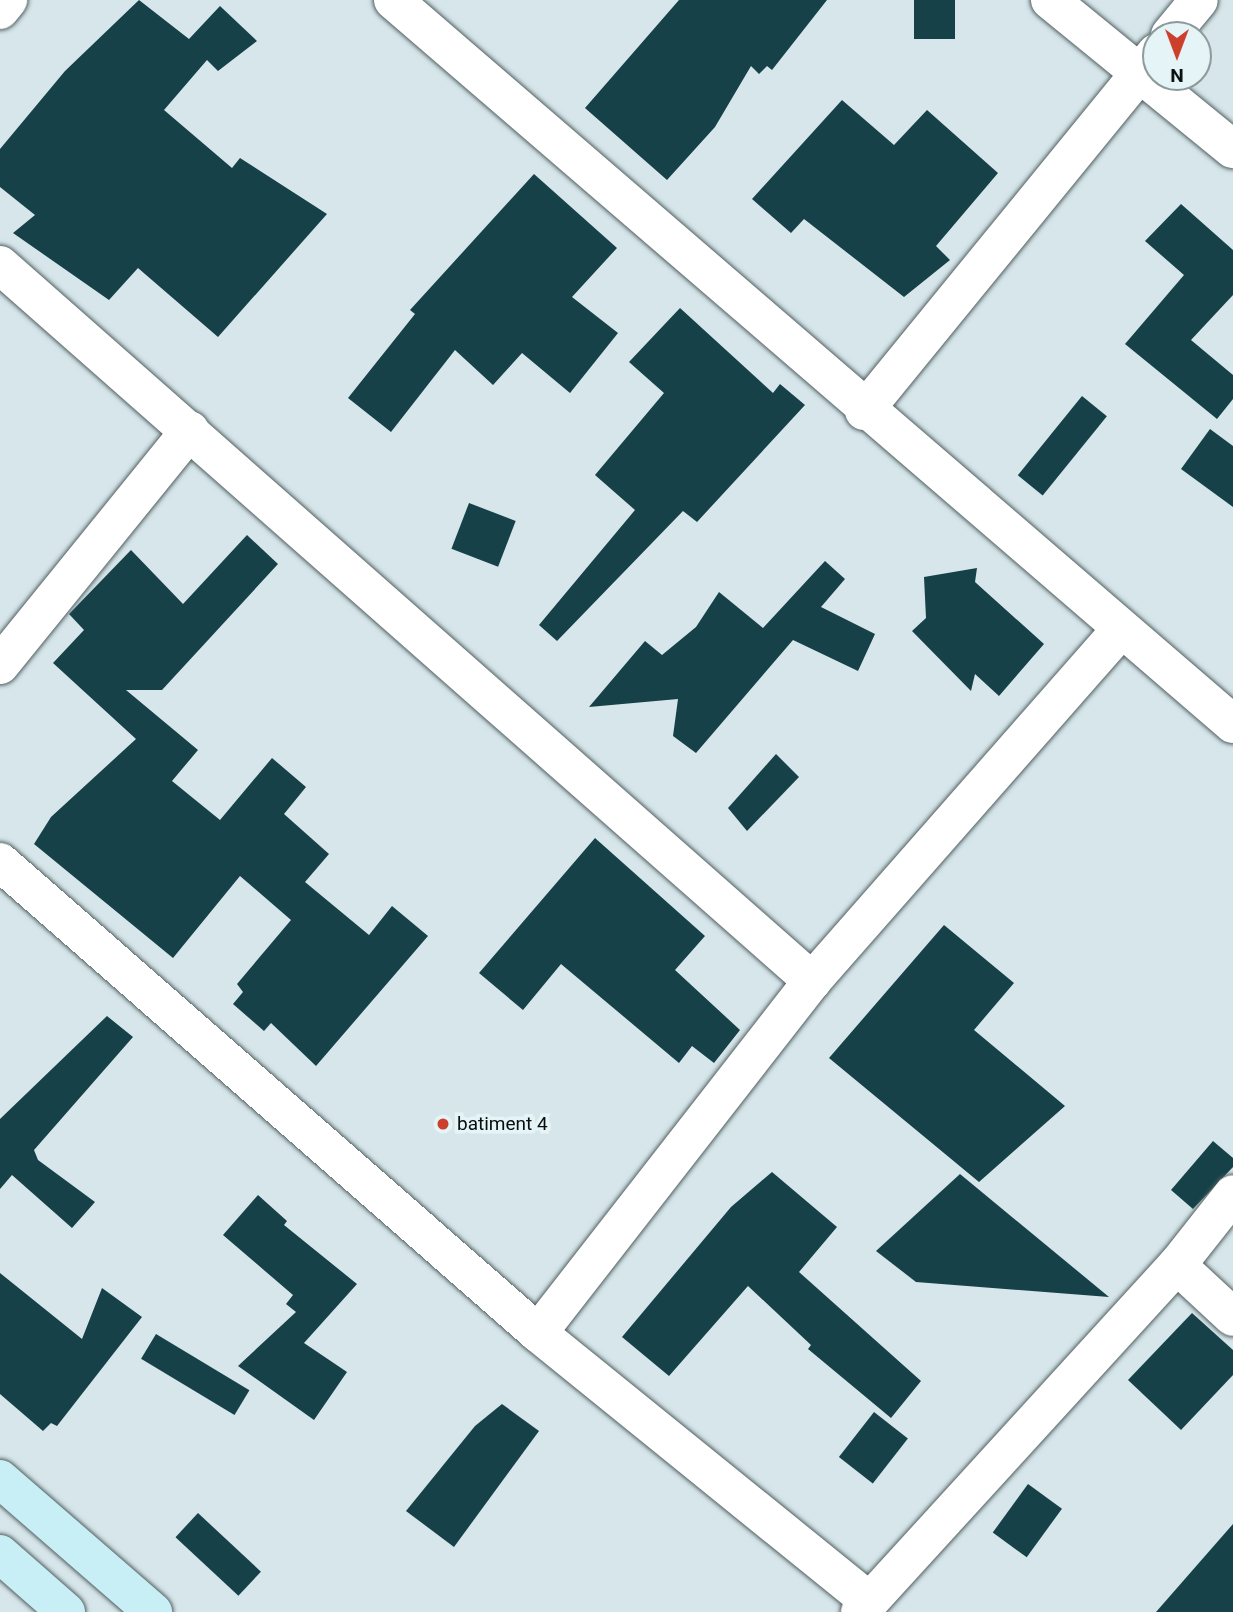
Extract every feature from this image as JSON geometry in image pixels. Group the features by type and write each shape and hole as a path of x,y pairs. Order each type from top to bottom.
{"street":[{"path":"0,10 8,0"},
{"path":"393,0 1119,631 1233,724"},
{"path":"1050,0 1142,61"},
{"path":"1182,21 1199,0"},
{"path":"864,411 1142,70"},
{"path":"1174,91 1233,149"},
{"path":"0,265 813,981"},
{"path":"0,665 190,430"},
{"path":"538,1333 813,981 1119,631"},
{"path":"0,862 538,1333 865,1607 1177,1265 1233,1194"},
{"path":"1177,1265 1233,1317"},
{"path":"0,1479 153,1612"},
{"path":"0,1554 66,1612"}],"building":[{"path":"139,0 189,39 220,6 257,41 218,71 207,60 164,110 232,168 240,158 327,214 218,337 138,268 109,300 13,233 35,215 0,187 0,149 65,71"},
{"path":"679,0 827,0 772,70 767,66 759,74 751,66 715,127 667,180 585,108"},
{"path":"914,0 955,0 955,39 914,39"},
{"path":"842,100 894,145 927,110 998,173 936,246 950,260 904,297 804,219 791,233 752,199"},
{"path":"534,174 617,248 572,297 618,333 570,393 522,353 493,385 455,350 391,432 348,398 415,314 410,310"},
{"path":"1181,204 1233,250 1233,295 1191,340 1233,375 1233,399 1217,419 1125,344 1184,275 1145,241"},
{"path":"680,308 773,393 780,384 805,405 697,522 683,511 557,641 539,625 635,510 595,475 664,393 629,362"},
{"path":"1082,396 1107,416 1043,495 1018,475"},
{"path":"1210,429 1233,446 1233,507 1181,469"},
{"path":"469,503 516,521 498,567 451,549"},
{"path":"247,535 278,564 162,690 126,690 198,750 172,781 220,820 272,758 306,787 284,814 329,854 305,882 369,935 392,906 428,936 316,1066 271,1023 264,1031 233,1004 243,992 237,984 291,920 240,876 173,958 34,844 51,817 136,739 53,663 84,630 69,614 131,550 183,604"},
{"path":"825,561 845,579 821,607 875,634 858,671 793,640 696,753 673,736 678,699 589,707 645,641 662,655 696,627 719,592 763,628"},
{"path":"977,568 975,582 1044,644 999,696 975,674 971,691 912,631 926,618 924,577"},
{"path":"776,754 799,777 747,831 728,808"},
{"path":"595,838 705,936 675,970 740,1030 714,1063 692,1046 679,1063 561,964 523,1010 479,973"},
{"path":"944,925 1014,983 974,1030 1065,1106 979,1182 829,1058"},
{"path":"107,1016 133,1037 34,1150 38,1160 95,1202 72,1228 12,1175 0,1189 0,1119"},
{"path":"1213,1141 1233,1158 1233,1167 1193,1209 1171,1190"},
{"path":"772,1172 837,1227 799,1272 921,1381 891,1418 808,1349 811,1345 748,1286 669,1376 622,1337 731,1207"},
{"path":"960,1174 1109,1297 916,1282 876,1251"},
{"path":"258,1195 287,1221 284,1225 357,1284 304,1343 347,1372 314,1420 238,1366 296,1312 286,1304 293,1295 223,1235"},
{"path":"0,1273 82,1339 102,1288 142,1317 57,1426 51,1423 43,1431 0,1394"},
{"path":"1192,1313 1233,1350 1233,1375 1181,1430 1128,1380"},
{"path":"156,1334 249,1390 234,1415 141,1359"},
{"path":"502,1404 539,1431 454,1547 406,1511 475,1426"},
{"path":"874,1412 908,1438 873,1483 839,1457"},
{"path":"1028,1484 1062,1509 1027,1557 993,1533"},
{"path":"198,1513 261,1572 238,1596 175,1537"},
{"path":"1233,1524 1233,1612 1156,1612"}],"place":[{"name":"batiment 4","path":"443,1124"}]}
